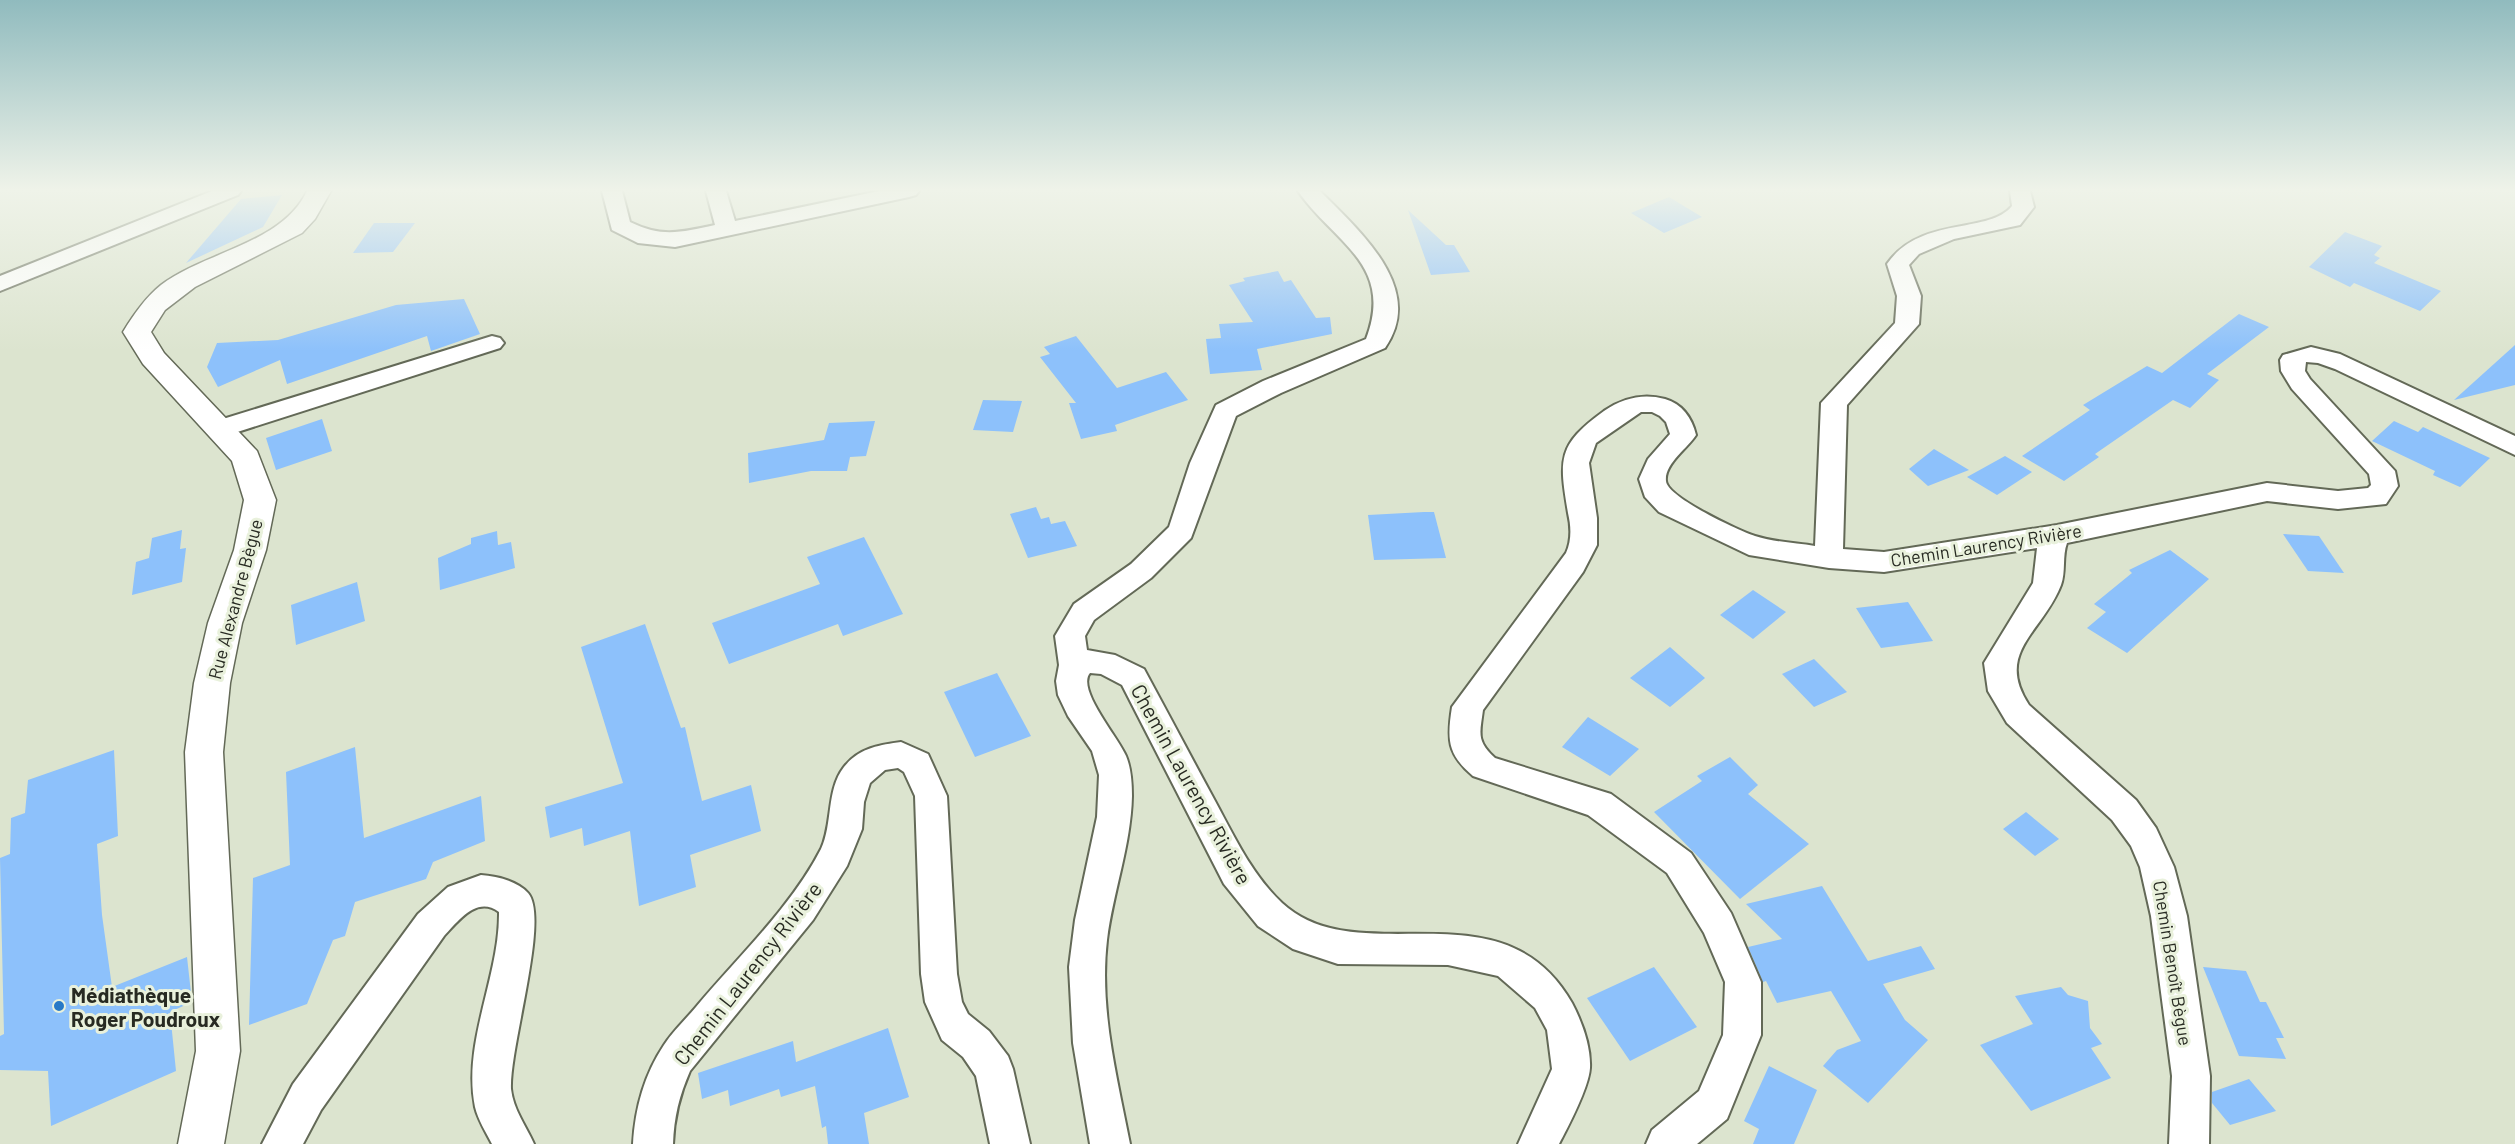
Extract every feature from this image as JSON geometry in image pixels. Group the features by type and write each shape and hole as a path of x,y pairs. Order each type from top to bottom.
{"main road":[{"name":"Rue Alexandre Bègue","path":"201,1144 218,1051 204,752 212,683 223,633 250,550 260,500 246,458 153,358 137,332 148,312 160,299 182,284 262,244"}],"street":[{"path":"0,284 98,244"},
{"path":"1110,1144 1090,1034 1085,989 1089,940 1116,807 1115,773 1107,744 1074,701 1070,680 1074,665 1070,636 1084,612 1141,571 1181,531 1203,463 1225,411 1272,387 1377,343 1387,311 1383,281 1358,244"},
{"path":"1829,558 1834,403 1907,324 1909,296 1898,264 1911,249 1922,244"},
{"path":"219,429 492,343"},
{"name":"Chemin Laurency Rivière","path":"1666,1144 1713,1105 1742,1035 1743,982 1718,924 1679,863 1599,804 1484,767 1469,753 1464,734 1468,706 1573,566 1583,545 1584,526 1576,480 1576,461 1586,438 1618,413 1635,405 1654,405 1669,410 1680,422 1683,435 1657,465 1652,479 1655,491 1669,505 1749,545 1829,558 1884,562 2057,535 2267,492 2338,500 2376,497 2385,486 2382,471 2301,384 2293,371 2292,360 2299,355 2316,355 2344,364 2515,446"},
{"name":"Chemin Benoît Bègue","path":"2057,535 2048,553 2050,570 2047,584 1999,663 2004,691 2018,714 2124,810 2144,838 2157,867 2169,916 2191,1076 2190,1144"},
{"name":"Chemin Laurency Rivière","path":"1074,665 1084,660 1106,661 1133,677 1236,873 1270,915 1306,938 1338,948 1448,949 1508,962 1548,996 1565,1027 1570,1070 1556,1110 1538,1144"},
{"name":"Chemin Laurency Rivière","path":"653,1144 654,1119 660,1093 677,1058 801,909 835,856 845,829 848,802 856,776 878,758 901,755 917,763 931,796 939,974 944,1002 955,1027 976,1044 994,1069 1010,1144"},
{"path":"282,1144 307,1097 431,925 454,902 475,891 490,889 505,895 516,905 517,939 496,1042 492,1088 495,1109 514,1144"}],"building":[{"path":"202,244 226,244 186,263"},
{"path":"359,244 399,244 393,252 353,253"},
{"path":"1420,244 1454,245 1470,272 1431,275"},
{"path":"2332,244 2378,244 2382,246 2374,255 2380,258 2374,263 2441,291 2420,311 2354,283 2350,287 2309,267"},
{"path":"1278,271 1284,282 1291,280 1316,318 1330,317 1332,334 1257,349 1262,370 1210,374 1206,339 1221,338 1219,324 1253,322 1229,285 1245,281 1243,278"},
{"path":"464,299 480,334 431,351 427,336 287,384 280,360 218,387 207,367 217,343 278,340 396,305"},
{"path":"2239,314 2269,327 2207,374 2219,380 2190,408 2173,400 2095,454 2099,457 2064,481 2022,456 2090,410 2083,405 2147,366 2162,373"},
{"path":"1076,336 1117,388 1166,372 1188,400 1115,425 1117,431 1081,439 1069,403 1076,403 1040,357 1050,354 1044,347"},
{"path":"2515,345 2515,385 2454,400"},
{"path":"983,400 1022,401 1013,432 973,430"},
{"path":"322,419 332,451 276,470 266,438"},
{"path":"875,421 866,456 850,457 847,471 811,471 749,483 748,453 824,440 829,423"},
{"path":"2394,421 2418,432 2423,427 2490,458 2460,487 2433,475 2435,471 2372,441"},
{"path":"1934,449 1969,470 1928,486 1909,469"},
{"path":"2005,456 2032,472 1997,495 1967,477"},
{"path":"1036,507 1041,519 1049,517 1051,524 1065,521 1077,546 1028,558 1010,514"},
{"path":"1434,512 1446,558 1374,560 1368,515"},
{"path":"182,530 180,549 186,548 182,582 132,595 136,562 149,558 152,538"},
{"path":"497,531 498,545 511,542 515,568 440,590 438,558 471,544 471,538"},
{"path":"2283,534 2319,536 2344,573 2308,571"},
{"path":"864,537 903,614 843,636 838,624 729,664 712,623 820,584 807,557"},
{"path":"2170,550 2209,579 2127,653 2087,628 2106,612 2094,604 2132,573 2129,570"},
{"path":"357,582 365,621 296,645 291,605"},
{"path":"1753,590 1786,612 1753,639 1720,615"},
{"path":"1908,602 1933,641 1881,648 1856,608"},
{"path":"645,624 681,728 685,727 702,801 751,785 761,831 690,855 696,887 639,906 630,831 584,846 582,828 550,838 545,807 623,783 581,647"},
{"path":"1670,647 1705,678 1670,707 1630,678"},
{"path":"1814,659 1847,692 1814,707 1782,674"},
{"path":"997,673 1031,736 975,757 944,692"},
{"path":"1588,717 1639,749 1610,776 1562,747"},
{"path":"355,747 364,838 481,796 485,841 433,862 426,879 355,902 345,936 333,940 307,1004 249,1025 253,878 290,865 286,772"},
{"path":"114,750 118,836 97,844 102,915 112,987 187,957 192,1002 170,1012 176,1071 51,1126 48,1071 0,1070 0,1036 4,1034 0,858 10,854 11,818 25,813 28,780"},
{"path":"1730,757 1758,785 1748,794 1809,844 1740,899 1654,812 1702,781 1697,776"},
{"path":"2026,812 2059,839 2035,856 2003,829"},
{"path":"1822,886 1868,961 1921,946 1935,969 1883,984 1905,1020 1928,1040 1868,1103 1823,1066 1837,1050 1861,1041 1831,991 1777,1003 1766,981 1763,982 1748,947 1782,939 1746,904"},
{"path":"1654,967 1697,1027 1630,1061 1587,998"},
{"path":"2203,967 2246,971 2260,1002 2266,1002 2284,1038 2276,1038 2286,1059 2239,1056"},
{"path":"2061,987 2068,995 2088,1001 2090,1028 2102,1044 2091,1048 2111,1078 2031,1111 1980,1045 2033,1024 2015,996"},
{"path":"888,1028 909,1097 864,1113 869,1144 828,1144 826,1126 822,1128 815,1086 781,1097 779,1089 730,1106 728,1090 702,1099 698,1073 793,1041 796,1062"},
{"path":"1769,1066 1817,1090 1794,1144 1753,1144 1759,1129 1744,1121"},
{"path":"2249,1079 2276,1111 2230,1125 2212,1103 2212,1092"}],"place":[{"name":"Médiathèque Roger Poudroux","path":"59,1006"}]}
